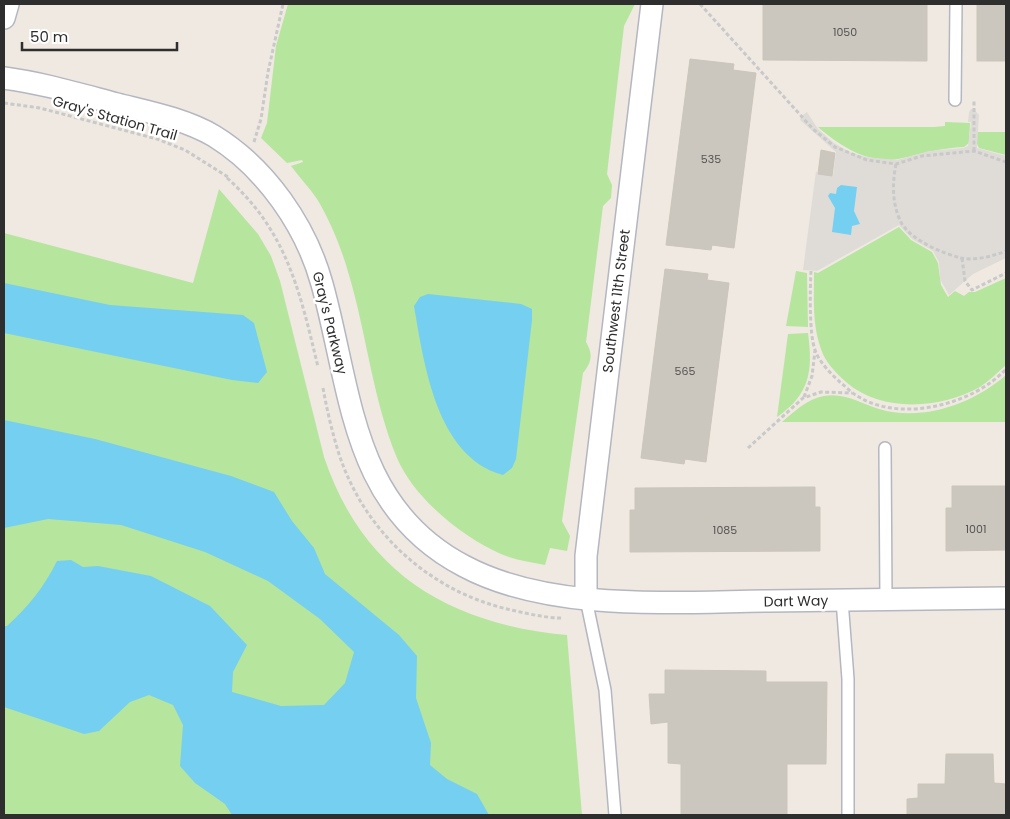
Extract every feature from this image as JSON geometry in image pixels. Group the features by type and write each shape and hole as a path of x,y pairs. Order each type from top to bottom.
{"street":[{"path":"4,18 8,4"},
{"name":"Southwest 11th Street","path":"586,599 586,556 652,4"},
{"name":"Gray's Parkway","path":"4,78 47,86 189,125 214,136 250,165 276,192 297,223 322,281 353,420 366,458 382,491 405,520 432,544 462,565 491,579 522,589 586,599"},
{"name":"Dart Way","path":"586,599 694,602 1006,598"}],"lane":[{"path":"955,100 956,4"},
{"path":"885,448 886,600"},
{"path":"586,599 605,690 615,815"},
{"path":"842,600 848,679 848,815"}],"path":[{"path":"253,144 261,119 268,72 283,4"},
{"path":"700,4 820,135 835,147 852,156 896,164 931,154 974,151 1006,162"},
{"path":"974,101 974,151"},
{"name":"Gray's Station Trail","path":"4,103 40,108 157,140 184,150 227,178 231,172"},
{"path":"896,164 893,195 902,224 929,246 962,258 990,257 1006,251"},
{"path":"962,258 965,281 972,290 1006,274"},
{"path":"804,398 812,376 815,350 810,299 811,271"},
{"path":"815,350 834,376 853,393 860,398 890,408 924,409 969,397 1000,376 1006,369"},
{"path":"748,448 804,398 821,392 853,393"}],"green space":[{"path":"288,4 635,4 624,26 607,174 612,185 611,198 603,206 586,342 590,350 590,358 583,373 562,521 570,536 567,551 550,548 545,565 501,554 486,547 455,527 415,487 397,458 382,414 355,298 336,236 317,199 291,166 303,162 302,160 287,163 261,138 267,123 276,46"},
{"path":"945,122 970,123 969,143 964,147 891,160 868,157 857,153 836,141 818,127 934,127 945,126"},
{"path":"977,132 1006,132 1006,155 979,148"},
{"path":"219,189 258,234 271,256 280,281 324,457 341,498 362,532 387,561 416,585 449,604 485,619 524,629 567,635 582,815 4,815 4,233 193,283"},
{"path":"899,227 911,240 932,252 938,263 941,285 948,297 955,291 964,296 969,292 975,292 1006,278 1006,365 980,387 948,400 930,403 893,403 876,399 860,392 846,382 831,367 823,354 818,340 815,321 814,272 818,273"},
{"path":"796,271 807,273 808,327 786,326"},
{"path":"808,333 810,359 807,381 796,400 777,417 788,334"},
{"path":"1006,375 1006,422 782,422 807,403 831,395 845,397 879,409 895,412 929,412 963,402 993,385"}],"shaded area":[{"path":"971,109 974,109 979,115 977,148 1006,156 1006,258 973,274 949,295 940,279 939,262 933,251 912,239 899,225 817,271 803,270 816,171 818,174 833,176 836,152 800,120 801,116 807,112 818,129 834,143 849,152 866,157 897,160 929,151 968,146 971,122 968,122"}],"water":[{"path":"841,185 857,187 854,211 860,224 852,226 851,235 832,232 835,208 828,196 830,193 836,194 837,188"},
{"path":"4,283 110,305 243,315 254,323 267,372 258,383 232,380 4,333"},
{"path":"428,294 521,304 532,309 516,459 512,468 503,475 480,465 462,449 448,429 437,405 429,380 414,306 420,297"},
{"path":"4,420 95,439 231,476 274,492 292,521 314,548 325,574 399,635 417,656 416,698 431,743 430,765 447,779 477,794 489,815 232,815 225,804 195,783 180,766 183,725 173,705 149,695 130,702 99,731 84,734 4,707 4,626 7,626 29,604 57,561 71,560 83,567 98,566 151,576 210,606 247,645 233,672 232,692 281,706 324,705 345,683 354,652 320,619 268,581 205,552 121,525 48,519 4,528"}],"building":[{"path":"763,4 927,4 927,61 763,60"},
{"path":"977,4 1006,4 1006,61 977,61"},
{"path":"690,59 734,64 733,70 756,73 734,248 712,245 711,250 666,245"},
{"path":"821,150 835,153 832,176 818,174"},
{"path":"665,269 708,274 707,280 729,283 706,462 685,459 684,464 641,458"},
{"path":"952,486 1006,486 1006,550 946,551 946,508 952,508"},
{"path":"815,487 815,507 820,507 820,551 630,552 630,510 635,510 635,488"},
{"path":"665,670 766,671 766,682 827,682 826,764 787,764 787,815 681,815 681,764 668,763 668,722 651,724 649,694 665,694"},
{"path":"946,754 993,754 994,783 1006,784 1006,815 907,815 907,799 918,798 918,784 945,784"}]}
